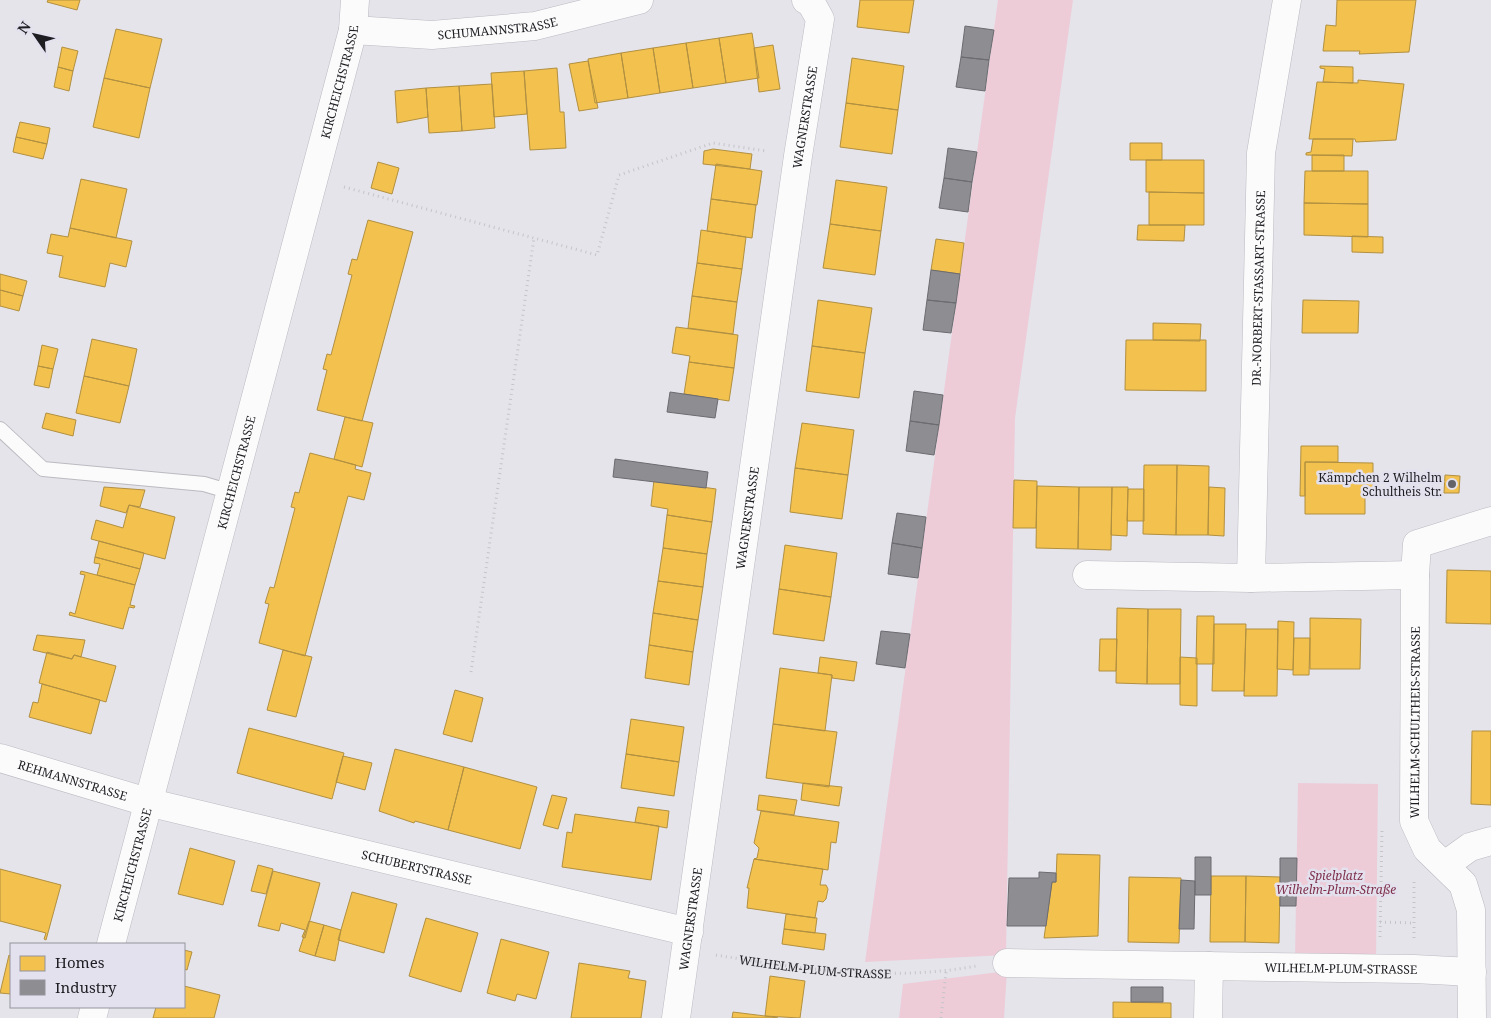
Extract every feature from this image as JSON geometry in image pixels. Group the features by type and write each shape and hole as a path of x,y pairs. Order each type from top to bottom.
{"street":[{"name":"KIRCHEICHSTRASSE","path":"111,943 147,802 353,30 355,0"},
{"name":"SCHUMANNSTRASSE","path":"353,30 432,35 535,26 639,0"},
{"name":"DR.-NORBERT-STASSART-STRASSE","path":"1252,578 1261,153 1287,0"},
{"name":"WAGNERSTRASSE","path":"676,1018 798,156 814,9"},
{"name":"WILHELM-SCHULTHEIS-STRASSE","path":"1472,1018 1471,910 1463,884 1427,850 1414,822 1415,575 1417,544 1491,521"},
{"path":"1087,575 1252,578 1415,575"},
{"name":"REHMANNSTRASSE","path":"0,758 147,802"},
{"name":"SCHUBERTSTRASSE","path":"147,802 687,941"},
{"path":"1445,865 1470,847 1491,841"},
{"name":"WILHELM-PLUM-STRASSE","path":"1007,964 1380,968 1472,972"},
{"path":"1208,1018 1209,966"}],"lane":[{"path":"0,429 43,469 204,484 231,492"}],"path":[{"path":"314,179 597,255 619,175 713,143 798,156"},
{"path":"471,672 534,238"},
{"path":"1380,968 1381,845"},
{"path":"1414,880 1414,969"},
{"path":"1380,922 1414,923"},
{"name":"WILHELM-PLUM-STRASSE","path":"687,941 807,968 860,972 946,972 940,1018"}],"green space":[{"path":"998,0 1073,0 1015,418 1006,955 865,962"},
{"name":"Spielplatz Wilhelm-Plum-Straße","path":"1298,783 1378,784 1376,961 1295,959"},
{"path":"1007,971 1004,1018 899,1018 903,984"}],"building: Homes":[{"path":"48,0 80,0 77,10 47,2"},
{"path":"860,0 914,0 909,33 857,27"},
{"path":"1337,0 1416,0 1409,52 1359,54 1360,51 1323,51 1326,25 1336,26"},
{"path":"116,29 162,39 150,88 104,78"},
{"path":"752,33 759,78 726,83 719,38"},
{"path":"719,38 726,83 693,88 686,43"},
{"path":"686,43 693,88 660,93 653,48"},
{"path":"773,45 780,89 759,92 754,48"},
{"path":"62,47 78,51 73,71 58,67"},
{"path":"653,48 660,93 628,98 621,53"},
{"path":"621,53 628,98 595,103 588,59"},
{"path":"852,58 904,66 898,110 846,103"},
{"path":"588,61 598,108 579,111 569,64"},
{"path":"1320,66 1353,67 1353,83 1323,82 1325,69 1320,68"},
{"path":"58,67 73,71 69,91 54,87"},
{"path":"557,68 560,112 564,112 566,148 530,150 524,71"},
{"path":"524,71 527,114 494,117 491,73"},
{"path":"104,78 150,88 139,138 93,127"},
{"path":"1358,80 1404,84 1396,140 1356,142 1355,139 1309,139 1317,82 1358,83"},
{"path":"492,84 495,128 462,131 459,86"},
{"path":"459,86 462,131 429,133 426,88"},
{"path":"426,88 428,117 397,123 395,91"},
{"path":"846,103 898,110 892,154 840,147"},
{"path":"20,122 50,128 47,144 16,137"},
{"path":"16,137 47,144 43,159 13,152"},
{"path":"1313,139 1353,139 1352,156 1306,155 1306,153 1311,152"},
{"path":"1130,143 1162,143 1162,160 1130,160"},
{"path":"713,149 752,154 750,169 703,164 704,151"},
{"path":"1312,155 1344,155 1344,171 1312,171"},
{"path":"1146,160 1204,160 1204,193 1146,192"},
{"path":"378,162 399,168 392,194 371,188"},
{"path":"716,164 762,171 757,205 711,199"},
{"path":"1305,171 1368,171 1368,204 1304,203"},
{"path":"81,179 127,189 116,238 70,228"},
{"path":"836,180 887,187 881,231 830,224"},
{"path":"1149,192 1204,193 1204,225 1149,225"},
{"path":"711,199 756,205 752,238 707,231"},
{"path":"1304,203 1368,204 1368,237 1304,235"},
{"path":"368,220 413,232 362,421 317,410 327,370 323,369 327,354 331,355 352,275 348,274 352,259 357,260"},
{"path":"830,224 881,231 875,275 823,268"},
{"path":"1138,225 1185,225 1184,241 1137,240"},
{"path":"70,228 132,241 126,267 110,263 105,287 59,277 63,256 47,253 51,234 68,237"},
{"path":"701,230 746,237 742,269 697,263"},
{"path":"1352,236 1383,237 1383,253 1352,252"},
{"path":"936,239 964,243 960,274 931,270"},
{"path":"697,263 742,269 737,302 692,296"},
{"path":"0,274 27,281 23,296 0,290"},
{"path":"0,290 23,296 19,311 0,306"},
{"path":"692,296 737,302 733,334 688,328"},
{"path":"818,300 872,308 865,353 812,346"},
{"path":"1303,300 1359,301 1358,333 1302,333"},
{"path":"1153,323 1201,324 1200,341 1153,340"},
{"path":"676,327 738,335 734,368 689,362 690,356 672,353"},
{"path":"92,339 137,349 129,386 84,376"},
{"path":"1126,340 1206,340 1206,391 1125,390"},
{"path":"42,345 58,349 53,369 38,366"},
{"path":"812,346 865,353 859,398 806,391"},
{"path":"689,362 734,368 729,401 684,394"},
{"path":"38,366 53,369 49,388 34,385"},
{"path":"84,376 129,386 120,423 76,413"},
{"path":"46,413 76,420 73,436 42,428"},
{"path":"345,417 373,423 362,467 334,459"},
{"path":"802,423 854,430 848,475 795,468"},
{"path":"1301,446 1338,446 1338,462 1305,462 1305,496 1300,496"},
{"path":"310,453 356,465 355,469 371,473 364,500 348,496 305,656 259,643 269,604 265,603 270,587 274,588 295,508 291,507 295,492 299,493"},
{"path":"1305,462 1373,463 1373,488 1365,488 1365,514 1305,514"},
{"path":"1144,465 1177,465 1176,535 1143,534"},
{"path":"1177,465 1209,466 1208,535 1176,535"},
{"path":"795,468 848,475 842,519 790,512"},
{"name":"Kämpchen 2 Wilhelm Schultheis Str.","path":"1445,475 1460,476 1459,493 1444,493"},
{"path":"654,480 716,489 712,522 667,515 668,509 651,506"},
{"path":"1014,480 1037,481 1036,528 1013,528"},
{"path":"1037,486 1079,487 1078,549 1036,548"},
{"path":"104,487 145,490 140,507 129,505 126,513 100,506"},
{"path":"1079,487 1112,487 1111,550 1078,549"},
{"path":"1112,487 1128,487 1127,536 1111,535"},
{"path":"1209,487 1225,488 1224,536 1208,535"},
{"path":"1128,489 1144,489 1144,521 1127,521"},
{"path":"129,505 175,517 165,559 91,539 96,520 123,528"},
{"path":"667,515 712,522 707,554 663,548"},
{"path":"99,541 144,553 140,569 95,557"},
{"path":"785,545 837,553 831,597 779,589"},
{"path":"663,548 707,554 703,587 658,581"},
{"path":"95,557 140,569 135,585 97,575 100,564 94,563"},
{"path":"1447,570 1491,571 1491,624 1446,623"},
{"path":"81,571 135,585 130,605 135,606 134,608 129,607 123,629 69,615 70,612 75,614 85,575 80,574"},
{"path":"658,581 703,587 698,620 653,613"},
{"path":"779,589 831,597 824,641 773,634"},
{"path":"1117,608 1148,609 1147,684 1116,683"},
{"path":"1148,609 1181,609 1180,684 1147,684"},
{"path":"653,613 698,620 693,652 649,645"},
{"path":"1197,616 1214,616 1214,664 1196,664"},
{"path":"1310,618 1361,619 1360,669 1310,669"},
{"path":"1278,621 1294,622 1293,670 1277,669"},
{"path":"1214,624 1246,624 1244,691 1212,691"},
{"path":"1246,629 1278,629 1277,696 1244,696"},
{"path":"37,635 85,640 81,657 74,655 72,659 33,650"},
{"path":"1294,638 1310,638 1309,675 1293,675"},
{"path":"1100,639 1117,639 1116,671 1099,671"},
{"path":"649,645 693,652 689,685 645,678"},
{"path":"283,650 312,657 296,717 267,710"},
{"path":"47,652 72,659 74,655 116,666 106,702 39,683"},
{"path":"820,657 857,662 854,681 832,678 832,675 818,673"},
{"path":"1180,657 1197,658 1197,706 1180,705"},
{"path":"780,668 832,675 825,731 773,724"},
{"path":"42,684 100,700 91,734 29,717 33,702 38,703"},
{"path":"455,690 483,698 472,742 443,734"},
{"path":"631,719 684,727 679,762 626,754"},
{"path":"773,724 837,732 829,787 766,778"},
{"path":"249,728 344,753 332,799 237,773"},
{"path":"1472,731 1491,731 1491,805 1471,804"},
{"path":"395,749 464,767 448,830 415,821 414,823 379,811"},
{"path":"626,754 679,762 674,796 621,788"},
{"path":"343,756 372,763 365,790 336,782"},
{"path":"464,767 537,787 520,849 448,830"},
{"path":"803,783 842,787 839,806 801,800"},
{"path":"552,795 567,798 558,829 543,825"},
{"path":"759,795 797,800 794,815 757,810"},
{"path":"638,807 669,811 667,828 635,822"},
{"path":"761,811 839,822 836,843 831,842 828,870 754,859 757,858 759,848 754,843"},
{"path":"575,814 659,826 651,880 562,867 567,832 572,833"},
{"path":"190,848 235,861 223,905 178,894"},
{"path":"1057,854 1100,855 1098,936 1044,938 1052,882 1056,882"},
{"path":"754,859 823,869 820,885 826,885 828,889 826,899 823,902 818,901 815,918 747,908 749,888 747,888"},
{"path":"258,865 273,869 266,894 251,891"},
{"path":"0,869 61,885 46,940 44,939 46,933 0,921"},
{"path":"273,871 320,883 305,938 302,937 305,930 281,923 279,931 258,926"},
{"path":"1211,876 1246,876 1245,942 1210,942"},
{"path":"1246,876 1280,877 1279,943 1245,942"},
{"path":"1129,877 1181,878 1179,943 1128,942"},
{"path":"352,892 397,904 384,953 338,940"},
{"path":"786,914 817,918 815,933 784,929"},
{"path":"426,918 478,933 461,992 409,976"},
{"path":"309,921 324,925 315,956 299,951"},
{"path":"324,925 341,930 335,961 315,956"},
{"path":"784,929 826,934 824,950 782,944"},
{"path":"501,939 549,952 536,999 517,994 515,1001 487,993"},
{"path":"185,950 192,952 187,970 185,969"},
{"path":"9,955 10,994 0,993"},
{"path":"579,963 630,971 628,978 646,981 641,1018 571,1018"},
{"path":"770,976 805,981 800,1018 765,1016"},
{"path":"185,986 220,995 214,1018 153,1018 156,1008 185,1008"},
{"path":"1113,1002 1171,1003 1171,1018 1113,1018"},
{"path":"733,1012 765,1016 778,1018 732,1018"}],"building: Industry":[{"path":"965,26 994,30 989,60 961,57"},
{"path":"961,57 989,60 985,91 956,87"},
{"path":"948,148 977,152 972,182 944,178"},
{"path":"944,178 972,182 968,212 939,208"},
{"path":"931,270 960,274 956,303 927,300"},
{"path":"927,300 956,303 951,333 923,330"},
{"path":"914,391 943,395 939,425 910,421"},
{"path":"670,392 718,399 715,418 667,412"},
{"path":"910,421 939,425 934,455 906,451"},
{"path":"615,459 708,472 706,488 613,477"},
{"path":"897,513 926,517 922,548 892,543"},
{"path":"892,543 922,548 918,578 888,574"},
{"path":"881,631 910,634 905,668 876,664"},
{"path":"1195,857 1211,857 1211,895 1195,895"},
{"path":"1280,858 1297,858 1296,906 1280,906"},
{"path":"1039,872 1056,873 1056,882 1052,882 1046,926 1007,926 1009,878 1039,878"},
{"path":"1181,880 1195,881 1194,929 1179,929"},
{"path":"1131,987 1163,987 1163,1002 1131,1002"}],"place":[{"name":"Kämpchen 2 Wilhelm Schultheis Str.","path":"1452,484"}]}
